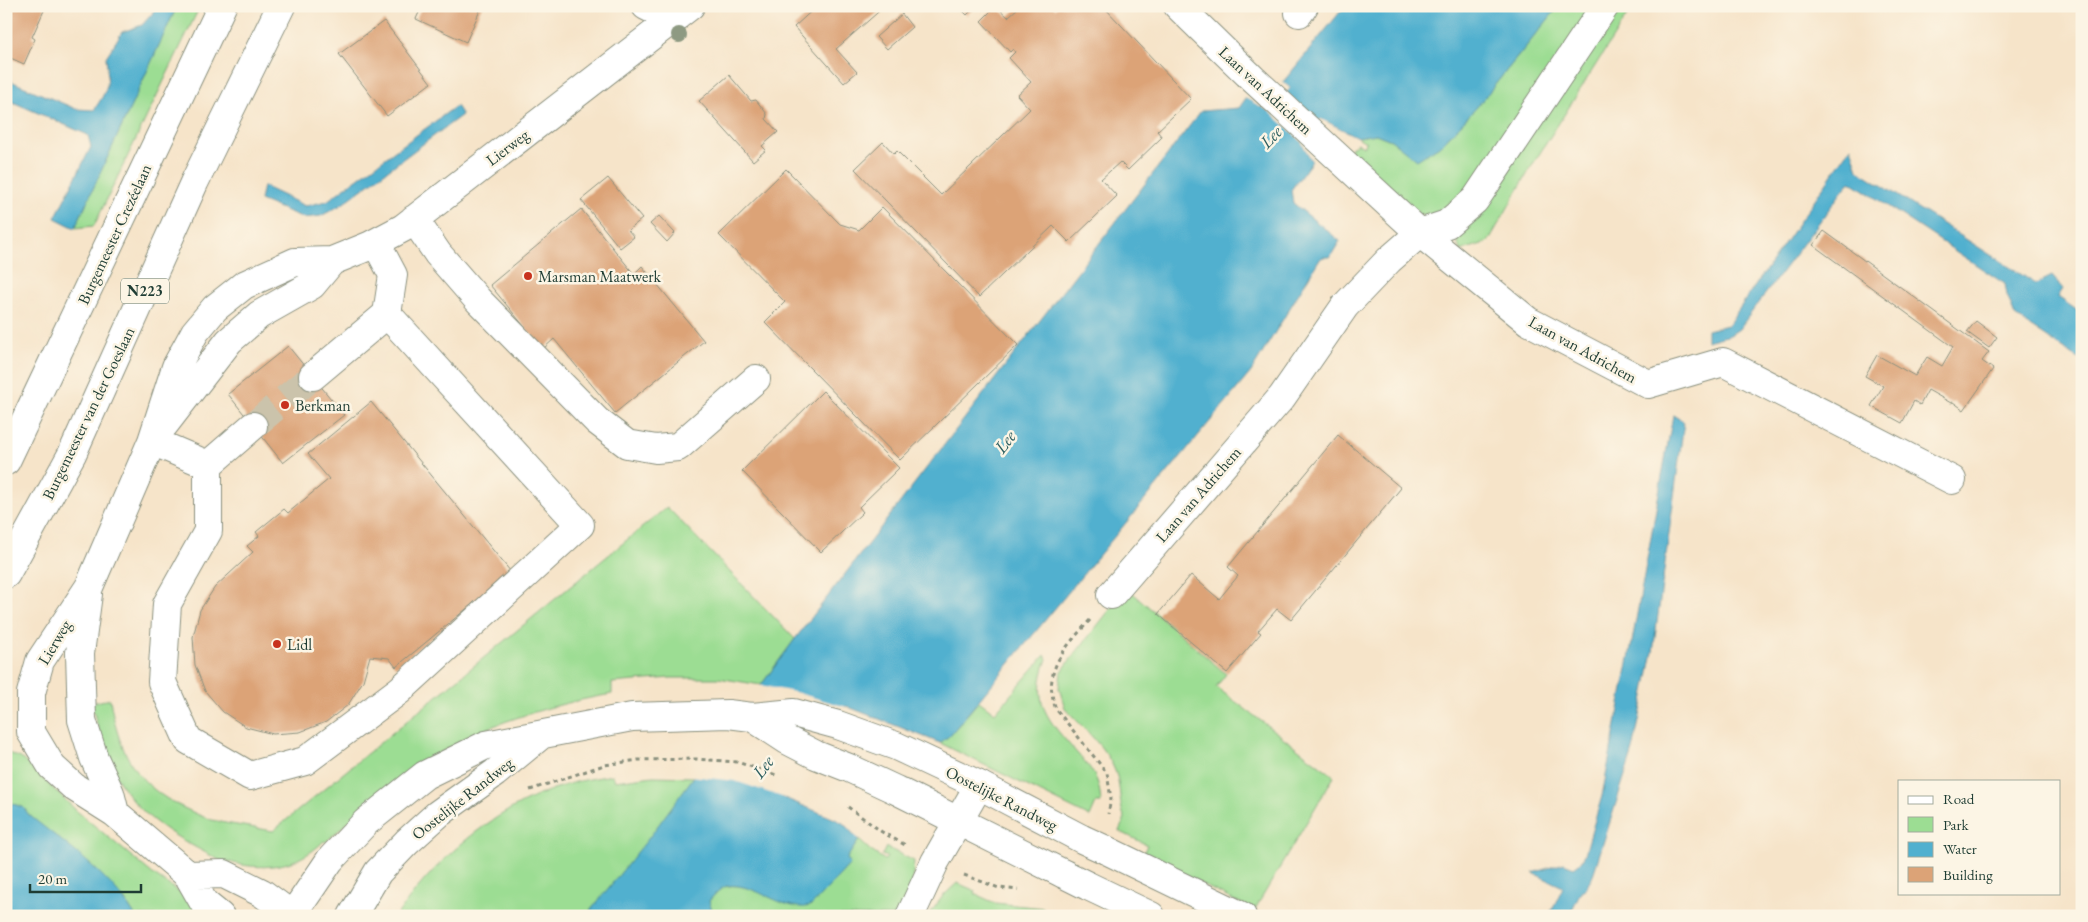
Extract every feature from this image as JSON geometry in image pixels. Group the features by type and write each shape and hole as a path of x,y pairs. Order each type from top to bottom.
{"street":[{"name":"Burgemeester Crezéelaan","path":"6,461 222,6"},
{"name":"Burgemeester van der Goeslaan","path":"6,574 72,454 194,183 281,6"},
{"name":"Lierweg","path":"646,6 682,13"},
{"name":"Laan van Adrichem","path":"1178,6 1253,79 1420,234 1528,321 1648,384 1723,362 1952,480"},
{"name":"Laan van Adrichem","path":"1111,595 1282,397 1346,306 1389,260 1420,234 1447,224 1475,200 1605,6"},
{"name":"Lierweg","path":"220,916 204,903 188,875 115,813 74,787 52,767 31,732 31,693 40,661 89,587 152,441 176,367 194,332 215,308 244,285 295,262 332,261 376,243 403,228 682,13"},
{"path":"414,219 438,254 478,300 597,421 628,444 656,449 678,447 756,379"},
{"path":"313,376 387,314 393,275 376,243"},
{"path":"253,426 208,465 208,531 167,604 162,682 188,740 250,776 305,761 400,690 580,526 387,314"},
{"path":"152,441 208,465"},
{"name":"Lierweg","path":"89,587 80,653 82,720 94,758 110,792 115,813"},
{"name":"Oostelijke Randweg","path":"293,915 330,860 366,822 425,776 486,745 632,717 740,716 794,713 838,725 896,746 979,785 1094,844 1242,916"},
{"path":"740,716 816,755 865,775 960,821 1151,916"},
{"name":"Oostelijke Randweg","path":"352,916 378,872 407,842 438,814 495,773 542,734"},
{"path":"910,916 935,862 979,785"},
{"path":"188,875 224,874 262,893 293,915"}],"path":[{"path":"1104,822 1111,799 1107,773 1056,709 1052,699 1050,683 1055,665 1066,647 1111,595"},
{"name":"Oostelijke Randweg","path":"525,791 604,765 638,760 696,759 737,762 788,779"}],"green space":[{"path":"177,6 200,6 94,226 75,228"},
{"path":"1559,6 1596,6 1485,173 1433,218 1420,215 1349,150 1357,143 1364,146 1366,142 1357,137 1376,134 1391,140 1441,145 1476,108"},
{"path":"1613,6 1633,6 1533,164 1488,242 1460,251 1457,239 1492,192"},
{"path":"667,507 795,639 761,685 718,678 670,678 612,683 612,694 520,716 468,738 424,763 403,777 314,850 291,862 266,867 226,861 225,863 174,835 145,813 132,799 111,766 102,743 91,703 110,699 113,717 124,750 141,777 153,788 167,799 208,819 273,831"},
{"path":"1127,588 1226,674 1216,687 1334,776 1254,911 1143,854 1147,845 1119,831 1125,818 1116,773 1100,746 1065,708 1059,688 1061,673"},
{"path":"1045,655 1047,659 1040,687 1041,699 1045,710 1057,730 1089,767 1095,776 1100,791 1101,803 1096,803 1090,817 940,743 950,735 979,701 995,713"},
{"path":"6,752 21,758 78,812 154,875 191,900 203,916 135,916 125,900 29,815 24,808 6,801"},
{"path":"613,775 615,781 653,776 694,777 648,840 586,916 396,916 432,872 474,833 498,817 522,803 549,791 576,782"},
{"path":"859,840 885,860 887,857 882,855 886,847 914,861 912,886 899,916 714,916 709,901 720,890 728,886 753,889 796,907 846,858"},
{"path":"957,883 976,891 975,894 995,903 1044,908 1040,916 928,916 943,896"}],"water":[{"path":"156,6 177,6 75,228 55,218 91,147 88,135 6,99 6,79 76,109 94,110 103,96 107,85 106,57 122,32 142,25 152,14"},
{"name":"Lee","path":"1345,6 1559,6 1476,108 1441,145 1417,160 1391,140 1376,134 1357,137 1321,119 1301,141 1312,161 1291,190 1293,203 1340,241 1330,257 1323,257 1319,260 1251,372 950,735 940,743 846,706 782,797 843,823 859,840 847,858 850,864 812,905 803,907 792,906 748,888 727,886 715,894 709,901 714,916 586,916 648,839 795,639 1201,111 1239,108 1246,98 1269,111 1290,88 1283,82"},
{"path":"456,106 462,115 341,205 321,216 304,218 260,200 263,186 305,206 327,201"},
{"path":"1851,147 1858,170 2036,284 2052,276 2063,289 2058,297 2082,314 2082,361 2015,316 2005,284 1850,181 1739,329 1730,335 1707,341 1707,330 1728,325"},
{"path":"1673,415 1684,422 1653,652 1633,750 1592,878 1585,889 1581,891 1569,916 1549,916 1563,887 1533,873 1564,863 1574,867 1582,861 1585,854 1602,796"},
{"path":"6,801 24,808 29,815 100,873 125,901 135,916 6,916"}],"pier":[{"path":"1281,81 1290,88 1286,93 1318,122 1321,119 1360,139 1356,140 1321,122 1304,142 1314,160 1313,163 1301,141 1269,111 1243,97 1247,96 1268,108 1287,89 1281,84"},
{"path":"758,685 795,692 850,708 847,708 785,798 735,781 691,776"}],"building":[{"path":"6,6 46,6 32,37 35,39 24,64 6,56"},
{"path":"422,6 482,6 466,42 416,19"},
{"path":"817,6 885,6 836,49 857,72 844,83 794,27"},
{"path":"958,6 976,6 967,15"},
{"path":"996,6 1008,17 1020,6 1053,6 1055,9 1058,6 1103,6 1191,99 1157,131 1162,137 1128,170 1120,162 1101,179 1117,196 1069,242 1053,226 979,297 855,169 883,142 894,154 897,151 941,195 1030,109 1017,95 1031,82 1009,58 1015,52 1013,49 1010,52 981,21"},
{"path":"902,14 912,27 887,49 876,37"},
{"path":"384,21 431,83 387,116 339,54"},
{"path":"729,75 751,101 756,100 767,114 766,119 778,132 762,146 766,150 753,161 699,101"},
{"path":"786,169 840,224 859,230 882,207 1018,345 900,460 765,322 785,302 719,235"},
{"path":"608,178 642,219 628,230 634,237 620,248 581,200"},
{"path":"581,209 634,274 642,266 704,341 615,413 554,339 543,349 490,285"},
{"path":"659,216 675,233 667,242 650,224"},
{"path":"1824,231 1989,352 1982,361 1993,369 1964,410 1953,402 1951,403 1928,390 1920,405 1914,401 1902,423 1871,406 1883,386 1865,376 1877,355 1915,376 1927,357 1942,366 1953,347 1813,245"},
{"path":"1976,321 1997,337 1989,348 1967,332"},
{"path":"288,346 344,415 283,463 228,394"},
{"path":"823,391 899,468 859,507 863,512 821,552 742,471"},
{"path":"371,402 511,572 396,667 389,658 370,656 363,681 348,705 326,722 300,732 273,734 246,727 223,712 205,691 195,665 193,637 200,610 215,587 253,552 247,546 259,536 256,532 284,509 288,513 329,479 308,454"},
{"path":"1338,435 1401,488 1291,620 1277,609 1258,631 1261,633 1227,673 1158,614 1191,575 1219,599 1238,576 1228,567"}],"tunnel":[{"path":"253,426 313,376"}],"place":[{"name":"Marsman Maatwerk","path":"528,276"},
{"name":"Berkman","path":"285,405"},
{"name":"Lidl","path":"277,644"}]}
